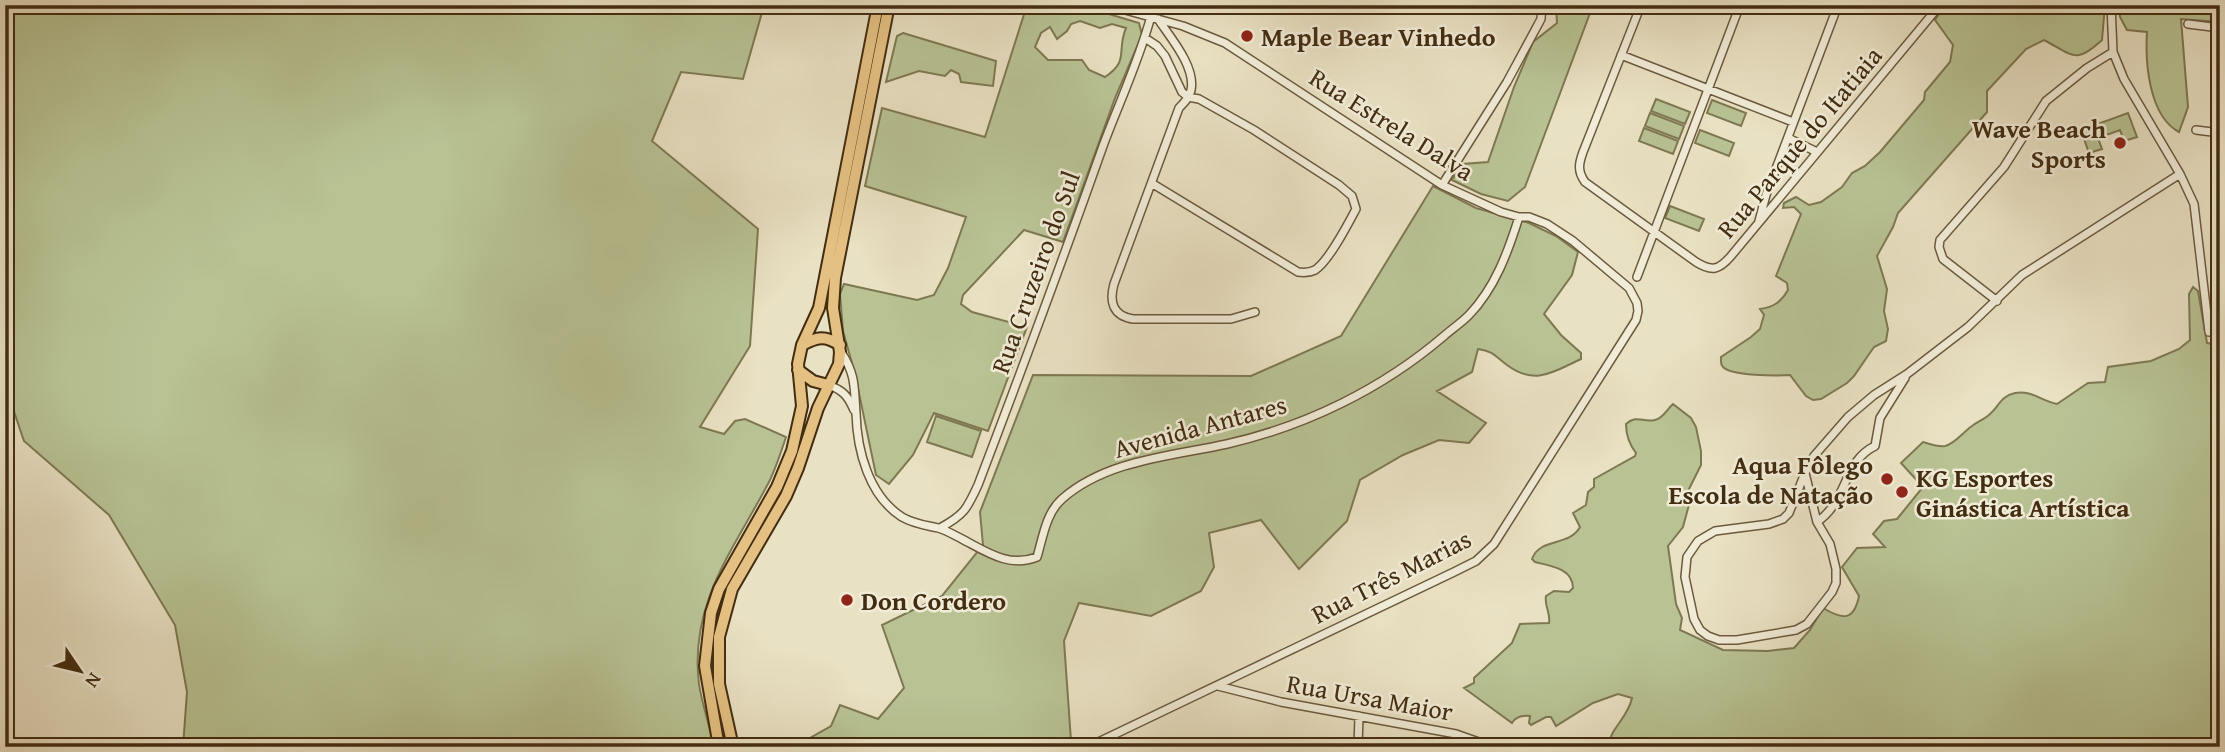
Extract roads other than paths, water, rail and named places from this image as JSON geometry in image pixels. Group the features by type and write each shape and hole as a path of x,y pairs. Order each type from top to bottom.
{"main road":[{"path":"719,747 705,666 711,613 719,589 772,496 792,452 802,406 798,370 802,345 819,308 877,5"},
{"path":"733,747 719,684 719,638 732,589 786,496 828,385 839,364 840,348 833,309 835,278 889,5"},
{"path":"802,345 821,337 828,338 840,348"},
{"path":"798,370 813,381 828,385"}],"street":[{"name":"Rua Estrela Dalva","path":"1107,5 1184,26 1224,43 1442,185 1492,208 1547,224 1573,241 1629,288 1637,303"},
{"path":"1442,185 1513,71 1541,19 1542,5"},
{"path":"1641,5 1580,161 1581,176 1585,182 1653,232"},
{"path":"1637,277 1740,5"},
{"path":"1759,223 1763,202 1838,5"},
{"name":"Rua Parque do Itatiaia","path":"1653,232 1706,268 1723,265 1940,5"},
{"path":"2111,5 2113,52 2124,79 2180,174 2194,204 2209,332"},
{"path":"1155,18 1179,48 1187,65 1192,88 1179,108 1111,292 1111,301 1123,317 1133,319 1231,319 1255,312"},
{"name":"Rua Cruzeiro do Sul","path":"940,528 957,519 968,507 1059,272 1104,143 1155,18"},
{"path":"2188,24 2220,28"},
{"path":"1145,38 1165,56 1182,92 1188,97 1199,99 1254,130 1339,185 1352,196 1356,209 1325,260 1306,273 1298,272 1153,184"},
{"path":"1997,302 1943,259 1940,240 2004,166 2046,101 2087,68 2113,52"},
{"path":"1621,55 1793,122"},
{"path":"2196,130 2220,132"},
{"path":"1788,138 1817,152"},
{"path":"1805,473 1817,522 1830,544 1836,569 1836,583 1827,599 1807,624 1784,633 1737,640 1719,640 1708,636 1700,630 1694,619 1685,577 1687,557 1698,541 1715,531 1769,524 1783,519 1793,504 1805,473 1814,456 1848,417 1968,327 1997,302 2022,275 2180,174"},
{"name":"Avenida Antares","path":"940,528 994,557 1024,562 1037,557 1050,513 1061,500 1100,475 1122,466 1230,443 1285,428 1367,390 1424,354 1469,315 1486,293 1507,256 1519,217"},
{"name":"Rua Três Marias","path":"1088,747 1485,555 1502,533 1636,320 1637,303"},
{"path":"840,348 853,376 860,445 876,491 904,518 920,525 940,528"},
{"path":"1817,522 1832,509 1858,459 1875,446 1880,418 1907,374"},
{"path":"828,385 845,393 856,414"},
{"path":"1229,681 1238,693"},
{"name":"Rua Ursa Maior","path":"1218,686 1238,693 1457,734 1493,747"},
{"path":"1358,747 1359,716"}],"place":[{"name":"Maple Bear Vinhedo","path":"1247,36"},
{"name":"Wave Beach Sports","path":"2120,143"},
{"name":"Aqua Fôlego Escola de Natação","path":"1887,479"},
{"name":"KG Esportes Ginástica Artística","path":"1902,492"},
{"name":"Don Cordero","path":"847,600"}]}
